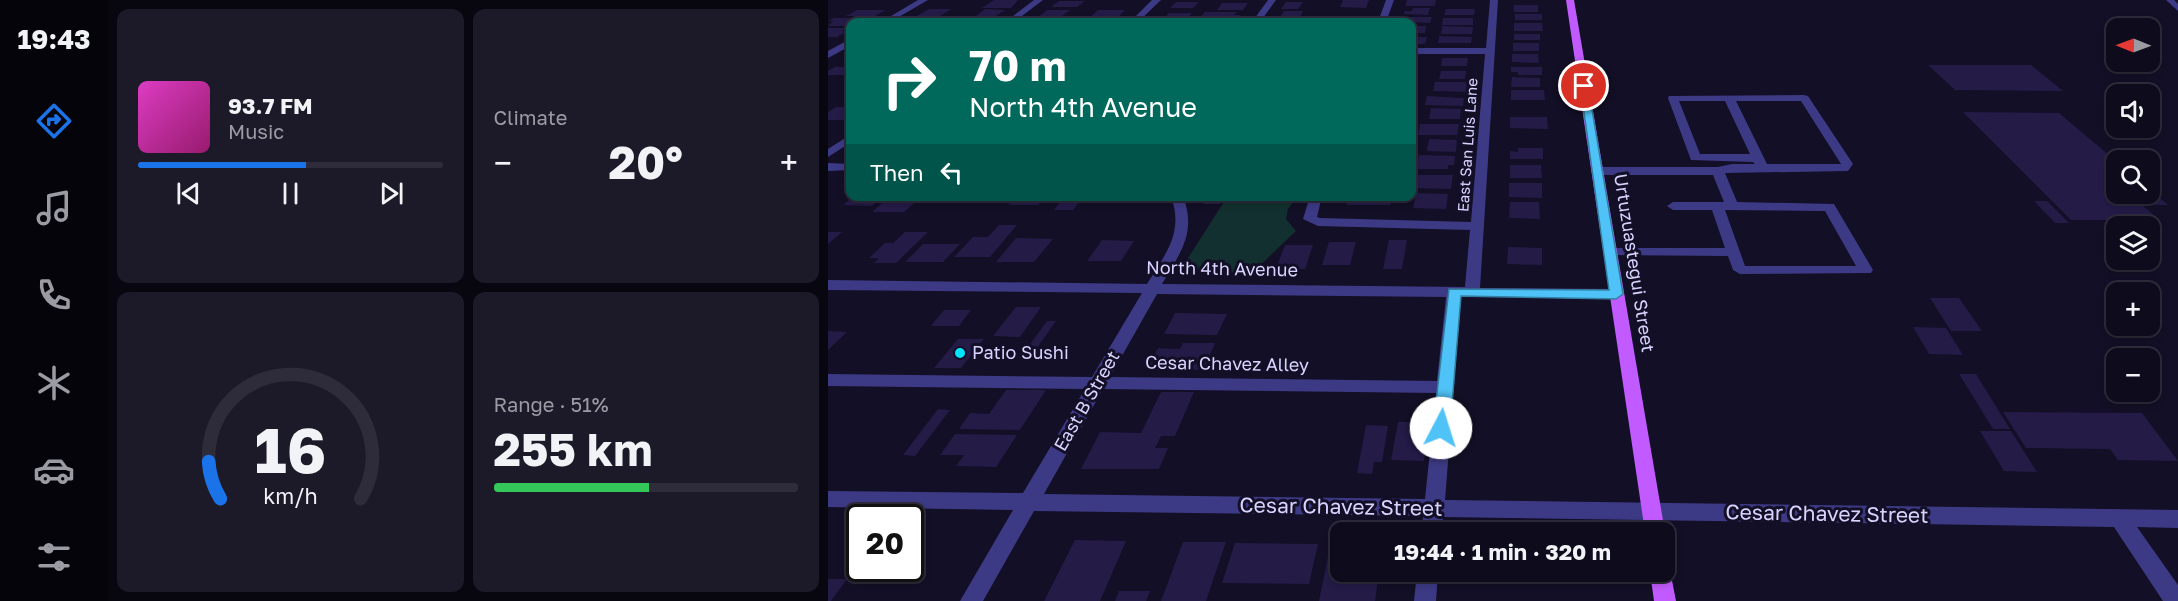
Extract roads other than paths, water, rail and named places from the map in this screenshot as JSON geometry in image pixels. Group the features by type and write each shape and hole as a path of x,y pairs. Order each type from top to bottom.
{"main road":[{"name":"Urtuzuastegui Street","path":"1570,0 1654,522"},
{"path":"1662,582 1665,601"}],"street":[{"path":"892,18 924,0"},
{"path":"1014,18 1039,0"},
{"path":"1138,18 1157,0"},
{"path":"1259,18 1272,0"},
{"path":"1383,18 1390,0"},
{"name":"East San Luis Lane","path":"1433,522 1445,387 1478,226 1494,0"},
{"path":"2170,0 2178,9"},
{"path":"828,56 846,45"},
{"path":"1416,51 1490,51"},
{"path":"1673,98 1804,98 1847,164 1844,168 1760,163 1695,158 1673,98"},
{"path":"1729,98 1760,163"},
{"path":"828,154 846,141"},
{"path":"1597,171 1718,171 1760,163"},
{"path":"828,167 846,167"},
{"path":"1718,171 1732,206"},
{"name":"East B Street","path":"971,601 1174,251 1185,226 1185,218 1179,201"},
{"path":"1315,201 1310,219 1328,223 1478,226"},
{"path":"1673,206 1717,206 1732,206 1829,207 1866,270 1740,270 1717,206"},
{"path":"1610,252 1732,252"},
{"name":"North 4th Avenue","path":"828,285 1616,294"},
{"name":"Cesar Chavez Alley","path":"828,380 1445,387"},
{"name":"Cesar Chavez Street","path":"828,499 2178,519"},
{"path":"2119,518 2176,601"},
{"path":"1425,601 1427,582"}],"place":[{"name":"Patio Sushi","path":"960,353"}]}
